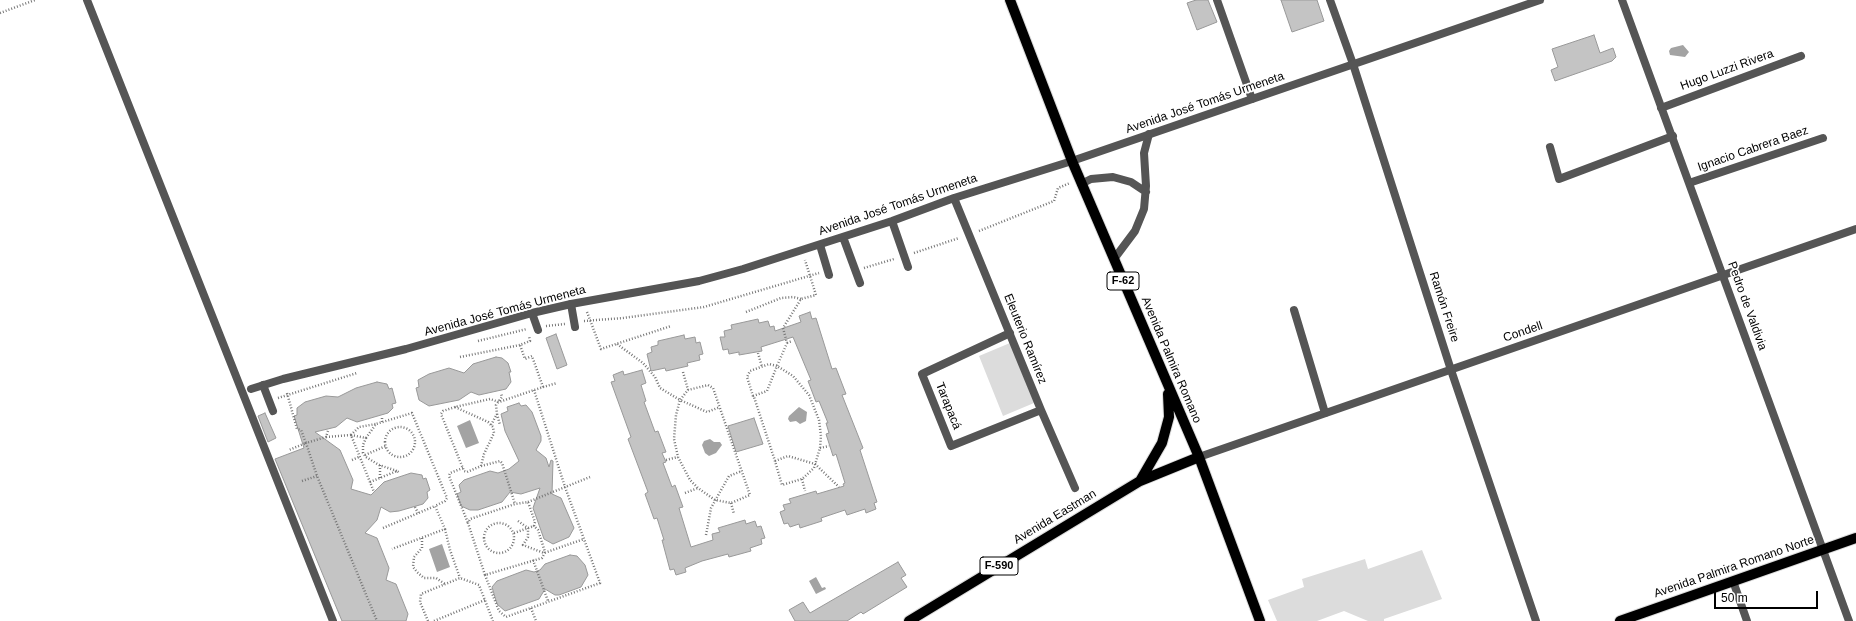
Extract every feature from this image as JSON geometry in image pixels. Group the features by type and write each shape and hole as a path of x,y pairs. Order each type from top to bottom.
{"main road":[{"name":"Avenida Palmira Romano","path":"1010,0 1072,161 1198,457 1260,621"},
{"path":"1140,481 1157,455 1166,430 1169,404 1165,378"},
{"name":"Avenida Eastman","path":"909,621 1140,481 1198,457"},
{"name":"Avenida Palmira Romano Norte","path":"1620,621 1856,538"}],"street":[{"path":"87,0 333,621"},
{"path":"1217,0 1252,99"},
{"name":"Ramón Freire","path":"1330,0 1353,64 1451,370 1536,621"},
{"name":"Avenida José Tomás Urmeneta","path":"251,389 283,379 406,349 532,313 571,304 699,281 802,251 892,221 954,198 1072,161 1540,0"},
{"name":"Pedro de Valdivia","path":"1622,0 1661,108 1673,136 1849,621"},
{"name":"Hugo Luzzi Rivera","path":"1661,108 1800,56"},
{"path":"1114,259 1135,231 1144,209 1146,192 1144,153 1149,134"},
{"path":"1550,146 1560,179 1673,136"},
{"name":"Ignacio Cabrera Baez","path":"1689,183 1823,138"},
{"path":"1082,184 1096,178 1113,177 1131,182 1146,192"},
{"name":"Eleuterio Ramírez","path":"954,198 1041,410 1075,488"},
{"path":"892,221 908,267"},
{"name":"Condell","path":"1198,457 1856,229"},
{"path":"843,237 860,283"},
{"path":"820,245 829,272"},
{"path":"571,304 575,325"},
{"path":"1294,310 1325,413"},
{"path":"532,313 538,329"},
{"name":"Tarapacá","path":"1010,333 922,374 951,446 1041,410"},
{"path":"263,385 273,411"},
{"path":"1733,581 1747,621"}],"path":[{"path":"0,13 35,0"},
{"path":"746,312 781,298 793,297 801,299 816,295 802,251"},
{"path":"472,343 526,329 575,325 590,321 704,307 810,276 829,272"},
{"path":"753,396 767,391 787,343 783,328 801,299"},
{"path":"584,302 601,350 671,326"},
{"path":"460,357 520,345 530,341 522,316"},
{"path":"787,343 792,341"},
{"path":"616,344 643,363 656,377 660,388 680,400 707,412 720,407"},
{"path":"520,345 525,359 532,356 543,387"},
{"path":"758,353 762,367"},
{"path":"769,364 777,366 793,376 807,392 815,407 819,420 821,436 820,448 814,468 802,479 782,485 753,396 748,373 762,367 769,364"},
{"path":"269,401 287,394 364,372"},
{"path":"683,372 688,390"},
{"path":"283,379 297,429 300,430 306,443 317,476 377,621"},
{"path":"515,504 500,460 467,472 463,468 441,414 443,410 490,399 499,402 557,383"},
{"path":"710,385 713,388 750,495 731,503 715,500 698,488 690,480 678,457 674,439 676,415 680,400 688,390 710,385"},
{"path":"463,468 450,473 449,476 468,523 499,611 504,616 506,617 600,583 565,486 534,390"},
{"path":"500,425 496,405 502,397 501,393"},
{"path":"455,407 466,413 480,416 491,425 494,433 484,454 481,466"},
{"path":"351,436 359,427 376,424 412,413 447,498 445,501 435,506 383,528"},
{"path":"491,425 497,414"},
{"path":"376,424 363,445 365,455 372,462 397,470 400,473"},
{"path":"394,428 404,428 415,437 413,450 404,457 394,456 386,446 388,434 394,428"},
{"path":"326,437 328,431"},
{"path":"289,450 326,437 351,436 366,438"},
{"path":"351,436 374,492"},
{"path":"365,455 386,446"},
{"path":"820,448 829,446"},
{"path":"774,461 788,456 815,464 839,487"},
{"path":"352,460 359,457"},
{"path":"666,460 678,457"},
{"path":"380,465 380,478"},
{"path":"370,482 397,470"},
{"path":"706,535 711,508 715,500 729,476 742,471"},
{"path":"302,481 317,476"},
{"path":"468,523 470,519 515,504 528,502 590,477"},
{"path":"802,479 805,491"},
{"path":"685,493 698,488"},
{"path":"486,575 542,558 545,552 538,530 534,526 528,502"},
{"path":"731,503 734,514"},
{"path":"435,506 445,530 460,578"},
{"path":"415,507 418,513"},
{"path":"518,521 528,528"},
{"path":"493,524 503,524 508,526 514,533 512,546 502,553 489,550 485,542 485,534 493,524"},
{"path":"514,533 534,526"},
{"path":"528,528 528,537 523,545 544,553 584,539"},
{"path":"392,549 445,530"},
{"path":"422,538 422,548 414,557 413,567 424,578 436,578 445,584"},
{"path":"533,560 548,601"},
{"path":"428,621 420,602 421,594 460,578 479,585 493,621"},
{"path":"434,621 485,600"},
{"path":"531,608 536,621"}],"shaded area":[{"path":"1683,45 1689,52 1685,57 1670,55 1669,51 1671,48"},
{"path":"1010,343 1034,403 1003,416 979,356"},
{"path":"799,407 807,412 806,421 800,424 796,421 790,422 788,419 789,416"},
{"path":"470,420 479,443 466,448 457,426"},
{"path":"710,439 714,442 720,442 722,445 716,453 709,456 705,453 702,445 704,441"},
{"path":"442,544 450,567 437,572 429,549"},
{"path":"1422,550 1442,599 1384,619 1384,621 1368,621 1344,611 1317,621 1277,621 1268,600 1304,587 1302,579 1365,559 1368,569"},
{"path":"816,577 822,588 825,587 826,589 816,594 809,581"}],"building":[{"path":"1196,0 1208,0 1217,22 1197,30 1187,3"},
{"path":"1281,0 1317,0 1324,21 1292,32"},
{"path":"1594,35 1600,53 1613,48 1616,57 1612,61 1555,81 1551,70 1558,67 1552,49"},
{"path":"810,312 812,319 816,318 832,369 836,368 846,394 842,395 863,448 860,450 877,502 874,503 876,509 866,513 865,509 847,515 845,510 821,518 822,521 800,528 799,524 790,527 788,523 784,524 780,512 785,510 783,505 791,503 789,499 816,491 817,494 844,486 843,484 845,483 836,454 833,456 826,434 829,433 826,423 828,423 819,401 816,402 808,381 811,380 793,337 761,347 762,351 739,355 739,352 729,354 728,349 723,350 720,337 725,337 724,331 732,329 731,325 758,319 759,323 768,321 770,327 774,326 775,331 801,322 799,316"},
{"path":"556,334 567,365 557,369 546,338"},
{"path":"684,335 685,339 695,337 696,343 700,342 703,354 699,355 700,360 687,363 688,366 666,371 665,368 651,371 647,354 652,352 651,347 658,345 658,341"},
{"path":"496,357 502,358 508,363 511,372 509,372 511,382 506,389 479,395 471,392 459,400 429,406 419,400 416,388 419,387 418,380 429,374 449,368 464,373 473,364"},
{"path":"642,370 646,383 641,385 646,401 644,402 655,432 658,431 666,452 662,453 666,462 663,463 672,487 675,485 683,507 679,508 691,547 713,540 712,534 720,532 718,528 745,520 746,524 755,521 757,527 761,526 765,538 761,539 762,544 750,548 751,551 729,557 728,554 702,561 685,568 686,572 676,575 674,569 670,570 662,540 664,540 657,518 654,519 645,494 648,492 628,439 631,437 611,382 615,381 613,375 623,371 624,375"},
{"path":"377,382 387,384 389,389 392,388 396,403 392,404 393,408 388,413 357,422 347,418 336,427 315,432 340,450 353,480 351,489 371,495 384,482 411,473 422,475 423,479 426,478 430,490 427,492 428,498 423,504 390,512 381,507 377,520 365,533 377,538 389,568 386,580 396,584 408,614 406,621 342,621 275,459 304,448 294,416 297,415 297,408 305,402 326,396 338,397 356,388"},
{"path":"519,403 521,406 526,405 532,412 541,436 541,441 536,450 546,458 549,467 551,460 553,461 552,494 561,498 574,528 569,537 553,544 544,539 533,508 540,488 521,494 510,492 502,502 478,510 470,510 461,506 457,494 461,492 459,485 464,480 490,471 498,473 509,469 519,461 505,431 501,414 508,411 507,407"},
{"path":"265,413 276,438 268,442 258,416"},
{"path":"754,418 763,444 736,452 728,426"},
{"path":"570,555 577,556 585,565 588,575 581,587 559,595 555,595 545,589 539,599 505,611 497,604 492,587 497,581 526,570 534,572 540,570 545,564"},
{"path":"898,562 906,575 901,578 907,587 863,614 861,612 847,621 795,621 789,610 803,602 810,613"}]}
